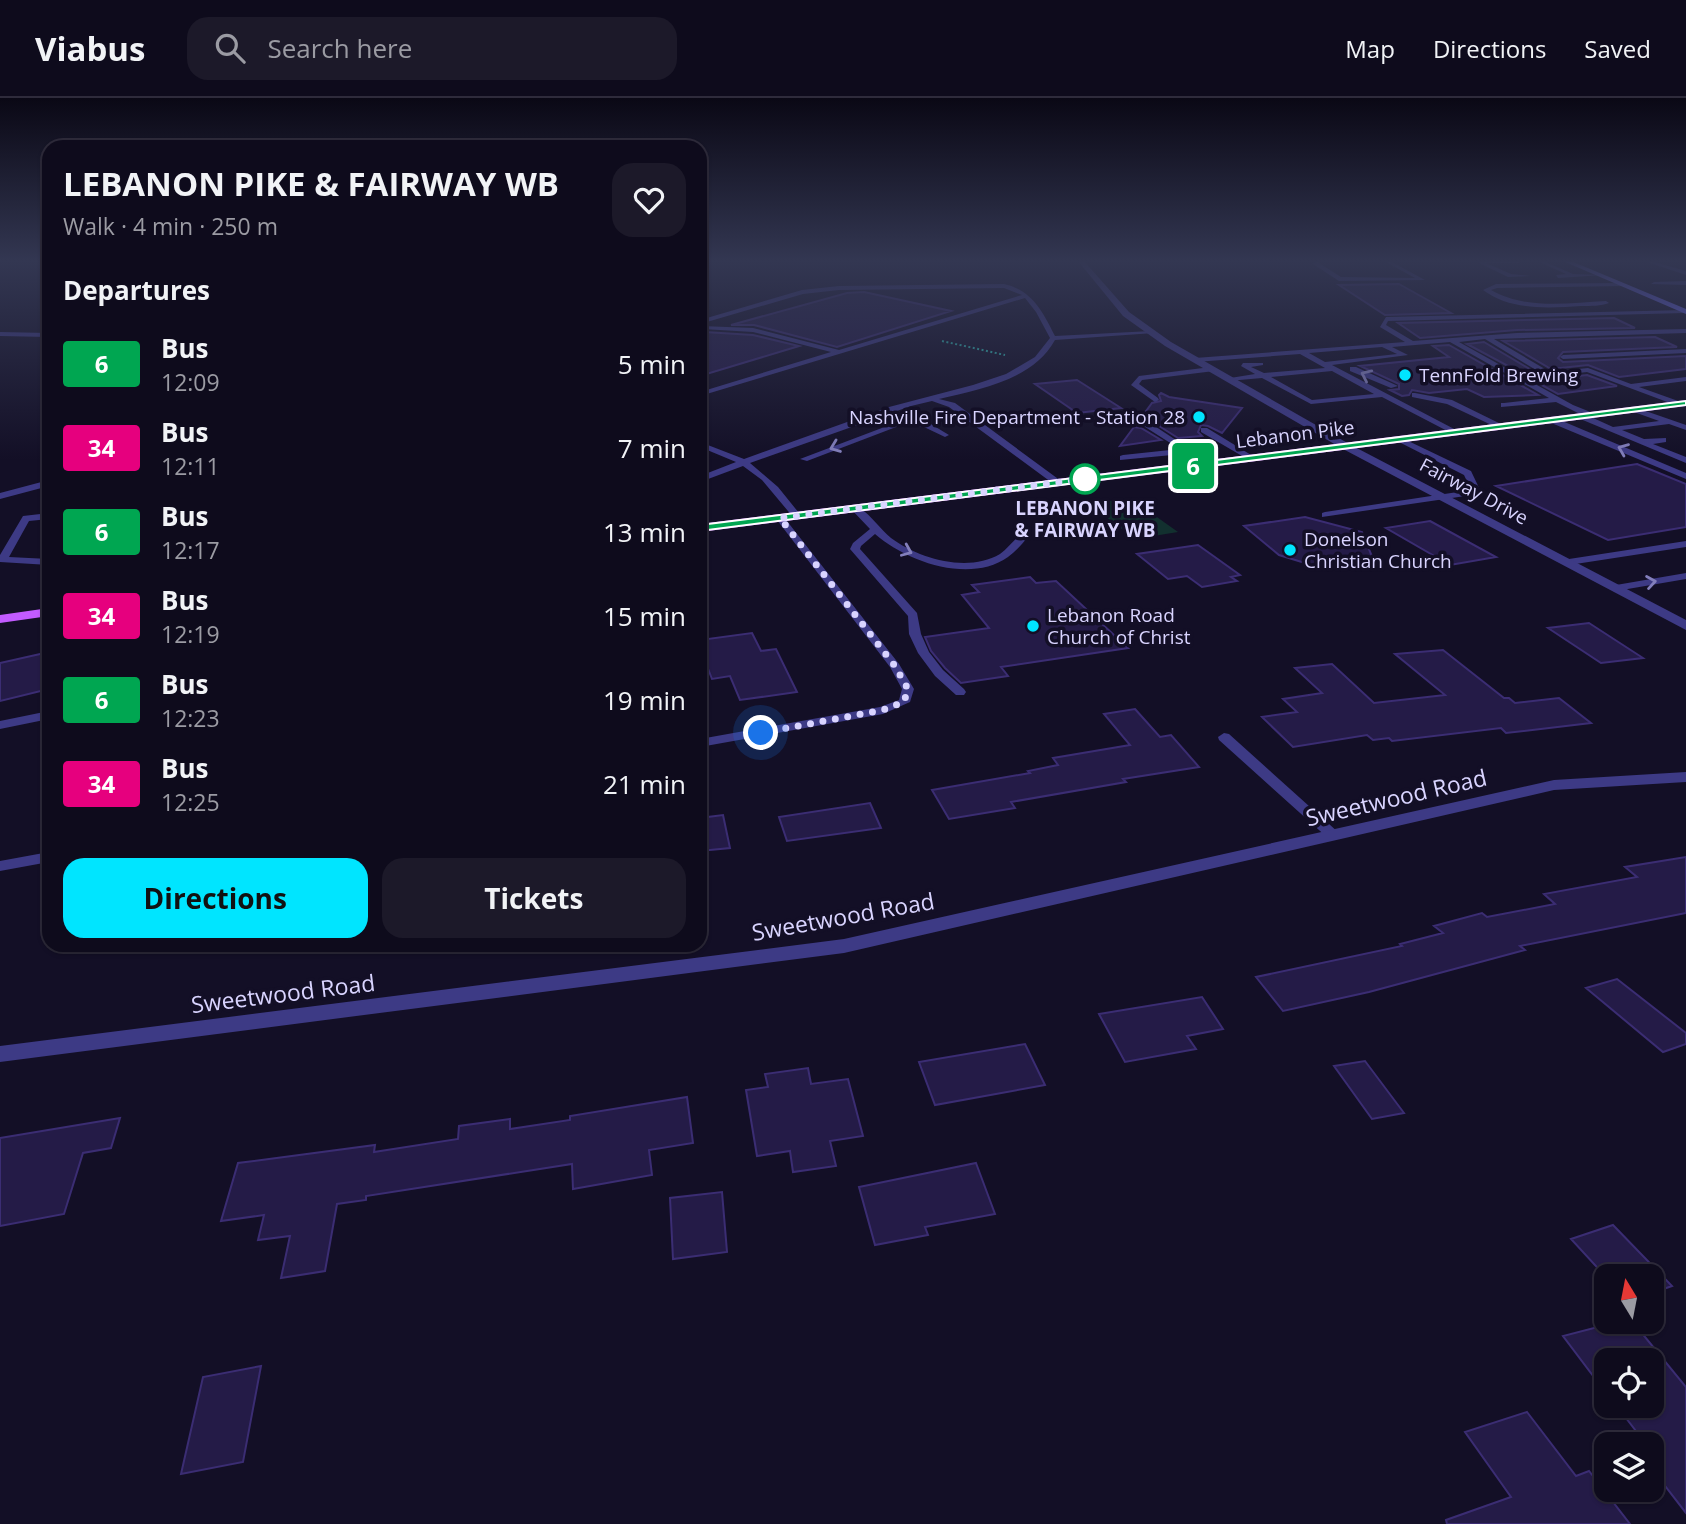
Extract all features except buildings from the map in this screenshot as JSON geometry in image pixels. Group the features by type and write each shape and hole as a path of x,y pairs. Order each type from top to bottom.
{"main road":[{"name":"Lebanon Pike","path":"707,527 1683,404"},
{"path":"0,619 42,613"}],"street":[{"name":"Fairway Drive","path":"1144,328 1195,360 1348,447 1686,626"},
{"path":"0,334 42,335"},
{"name":"Sweetwood Road","path":"0,1054 844,946 1554,785 1686,777"}],"lane":[{"path":"710,328 753,330 840,353"},
{"path":"707,392 922,328"},
{"path":"1047,328 1053,338"},
{"path":"1385,328 1411,342"},
{"path":"1195,360 1486,337 1684,332"},
{"path":"1053,338 1151,333"},
{"path":"1486,337 1549,375"},
{"path":"707,477 897,408 953,395 1023,369 1049,348 1053,338"},
{"path":"1450,340 1585,416 1686,460"},
{"path":"1228,379 1405,355 1381,344"},
{"path":"1300,351 1323,364 1394,386"},
{"path":"1683,404 1588,370 1563,357 1685,352"},
{"path":"1314,359 1243,365 1311,402 1383,395"},
{"path":"1336,366 1383,395 1455,433"},
{"path":"1155,400 1136,389 1139,378 1211,369"},
{"path":"1518,379 1588,370"},
{"path":"1630,386 1686,379"},
{"path":"1415,395 1449,402 1503,427"},
{"path":"931,399 953,405 1058,483"},
{"path":"1504,405 1556,400"},
{"path":"897,408 922,416"},
{"path":"1637,410 1686,428"},
{"path":"1552,420 1686,476"},
{"path":"1123,458 1172,452 1181,446 1143,423 1128,421"},
{"path":"804,458 902,422 926,425 945,435"},
{"path":"1613,429 1669,422"},
{"path":"1203,430 1252,458"},
{"path":"1325,514 1476,492 1468,473 1402,440"},
{"path":"1643,442 1663,440"},
{"path":"707,447 746,462 773,483 796,516"},
{"path":"0,496 42,485"},
{"path":"855,508 895,546 930,559 963,565 994,561 1005,555 1023,537"},
{"path":"42,517 26,518 2,559 42,562"},
{"path":"707,742 883,710 904,702 908,689 895,666 780,518"},
{"path":"876,529 856,545 855,549 913,615 915,634 924,653 939,673 960,692"},
{"path":"1569,562 1686,544"},
{"path":"1616,588 1686,576"},
{"path":"0,725 42,716"},
{"path":"1224,737 1334,836"},
{"path":"0,866 42,858"}],"path":[{"path":"907,332 1012,357"}],"green space":[{"path":"1130,498 1178,532 1135,539 1089,504"}],"bus line":[{"name":"6","path":"707,527 1686,403"}],"place":[{"name":"TennFold Brewing","path":"1405,375"},
{"name":"Nashville Fire Department - Station 28","path":"1199,417"},
{"name":"LEBANON PIKE & FAIRWAY WB","path":"1085,479"},
{"name":"Donelson Christian Church","path":"1290,550"},
{"name":"Lebanon Road Church of Christ","path":"1033,626"}],"route":[{"path":"761,733 883,710 904,702 908,689 895,666 780,518 1085,479"}]}
